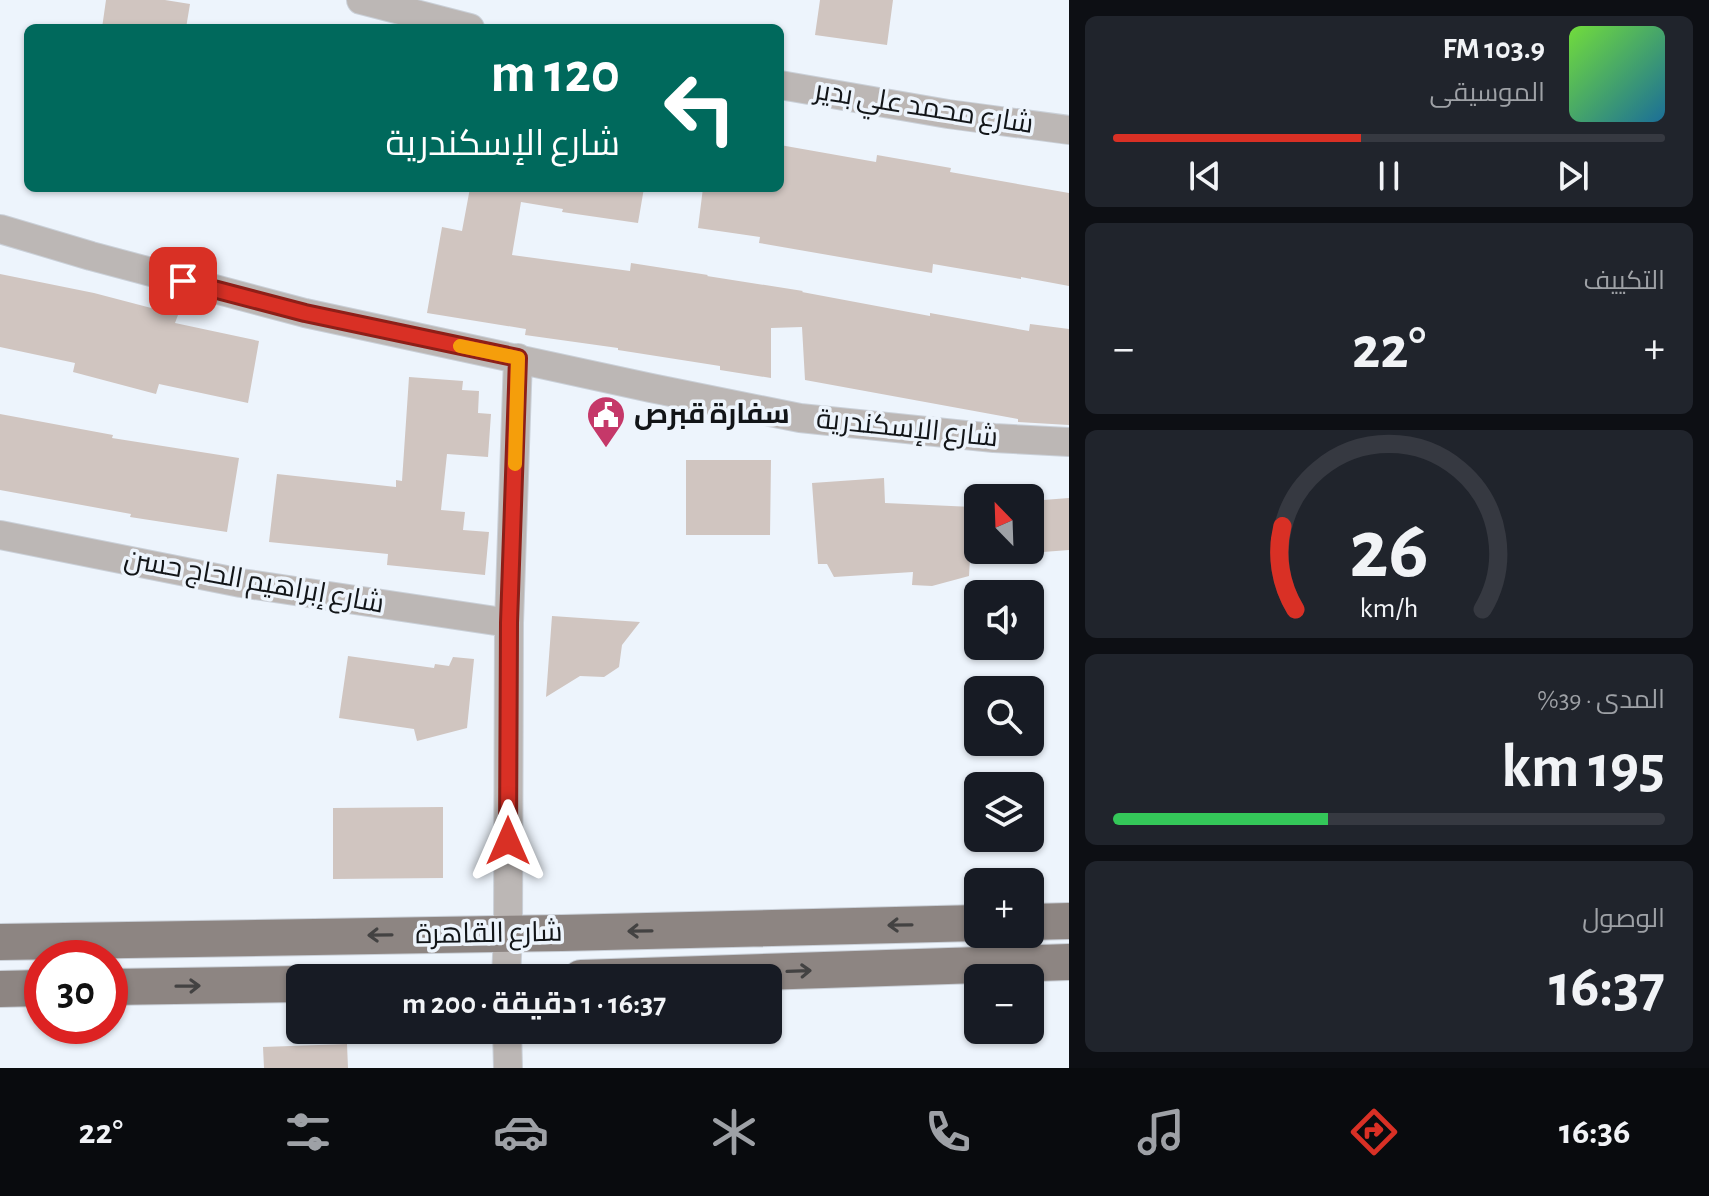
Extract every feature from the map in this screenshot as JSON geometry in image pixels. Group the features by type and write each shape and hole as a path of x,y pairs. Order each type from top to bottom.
{"main road":[{"path":"1044,922 1069,921"},
{"name":"شارع القاهرة","path":"0,942 964,923"},
{"name":"شارع القاهرة","path":"782,971 1069,962"},
{"path":"128,987 286,984"},
{"path":"0,989 24,988"}],"street":[{"path":"361,0 454,24"},
{"name":"شارع محمد علي بدير","path":"784,86 948,114 1069,130"},
{"name":"شارع الإسكندرية","path":"0,229 305,313 800,418 994,438 1069,442"},
{"path":"507,964 509,623 518,358"},
{"name":"شارع إبراهيم الحاج حسن","path":"0,535 241,583 509,623"},
{"path":"507,1044 508,1068"}],"building":[{"path":"106,0 165,0 190,4 187,24 103,24"},
{"path":"820,0 893,0 887,45 815,35"},
{"path":"784,146 876,162 877,155 951,168 950,172 1069,193 1069,286 933,264 932,273 759,243 760,237 698,228 702,192 784,192"},
{"path":"469,192 643,192 638,223 562,212 563,209 521,202 512,255 630,271 631,263 1029,331 1030,324 1069,329 1069,425 1018,422 1018,419 805,380 802,327 771,328 771,378 618,348 525,335 526,329 427,313 442,227 462,231"},
{"path":"0,274 94,293 178,315 175,323 259,341 248,403 159,384 156,394 73,372 75,363 0,347"},
{"path":"409,377 463,381 462,390 479,391 478,413 491,414 488,457 447,454 441,510 465,512 463,530 489,532 485,575 387,565 388,554 269,542 277,474 396,487 396,480 402,481"},
{"path":"0,414 113,435 112,438 239,458 227,532 130,517 131,514 0,490"},
{"path":"686,460 771,460 770,535 686,535"},
{"path":"884,478 885,503 964,507 964,564 970,564 969,576 932,586 912,585 913,572 834,577 827,564 818,564 812,483"},
{"path":"1069,498 1069,550 1044,552 1044,500"},
{"path":"552,616 640,622 622,645 619,667 604,677 580,676 546,697"},
{"path":"348,656 434,668 435,664 449,666 453,657 474,659 467,728 417,741 414,729 339,718"},
{"path":"443,807 443,878 333,879 333,808"},
{"path":"347,1044 348,1068 264,1068 263,1047"}],"slow traffic":[{"path":"460,346 518,358 515,464"}],"place":[{"name":"سفارة قبرص","path":"606,449"}],"route":[{"path":"183,281 305,313 518,358 509,623 508,841"}]}
